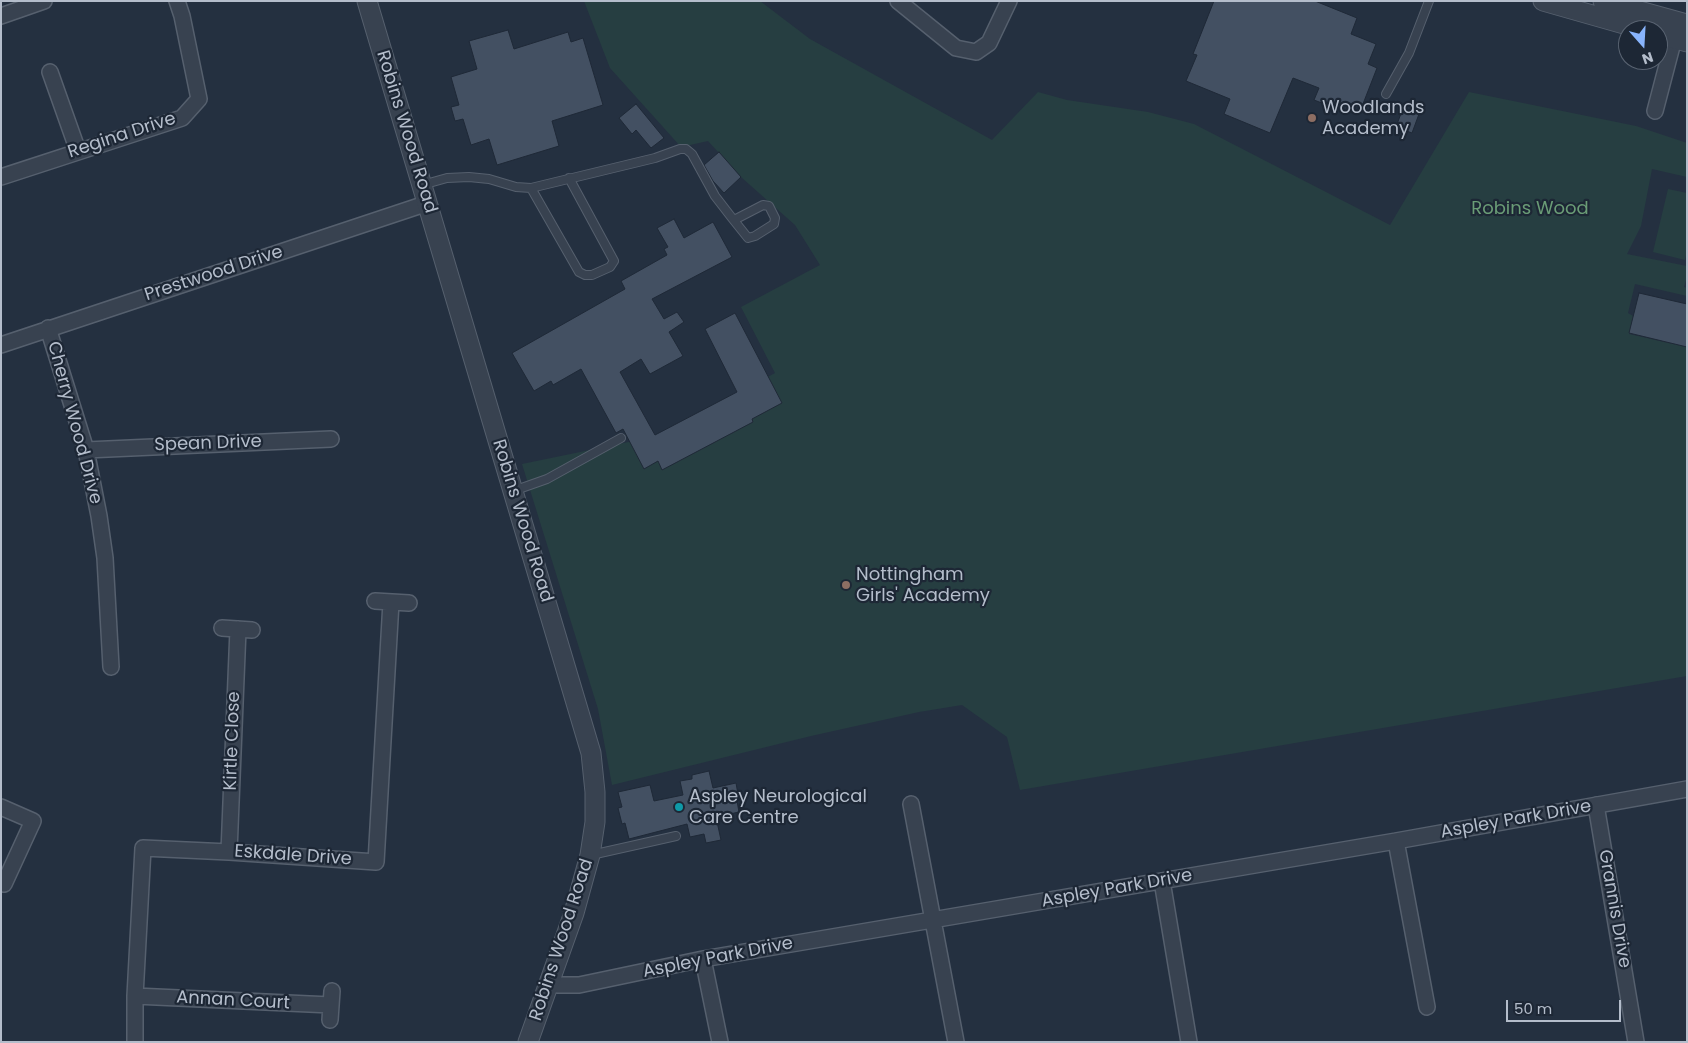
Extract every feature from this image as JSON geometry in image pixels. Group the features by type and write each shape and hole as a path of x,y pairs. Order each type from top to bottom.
{"street":[{"path":"1,16 44,1"},
{"name":"Regina Drive","path":"1,177 182,118 199,100 182,16 177,1"},
{"name":"Robins Wood Road","path":"367,1 591,753 595,822 590,856 574,913 528,1042"},
{"path":"898,1 956,48 976,52 989,43 1009,1"},
{"path":"1543,1 1618,22"},
{"path":"1603,1 1677,32 1655,110"},
{"path":"50,72 78,151"},
{"name":"Prestwood Drive","path":"1,345 428,203"},
{"name":"Cherry Wood Drive","path":"48,328 86,450 99,516 104,549 111,667"},
{"name":"Spean Drive","path":"86,450 331,439"},
{"path":"375,601 409,603"},
{"name":"Eskdale Drive","path":"135,1042 143,848 376,862 391,602"},
{"name":"Kirtle Close","path":"222,628 245,630 229,852"},
{"name":"Aspley Park Drive","path":"549,980 556,985 579,985 703,959 1162,882 1687,789"},
{"path":"911,804 956,1042"},
{"name":"Grannis Drive","path":"1596,805 1636,1042"},
{"path":"1,807 33,821 11,880"},
{"path":"1396,841 1426,1008"},
{"path":"1162,882 1189,1042"},
{"path":"703,959 720,1042"},
{"name":"Annan Court","path":"136,996 331,1005"}],"lane":[{"path":"1386,94 1409,53 1429,1"},
{"path":"422,185 447,178 469,177 489,179 516,187 532,188 686,149 692,154 715,196 748,238 755,236 774,224 775,218 769,206 763,205 734,220"},
{"path":"532,188 579,272 585,275 592,275 610,267 614,261 569,178"},
{"path":"513,491 546,479 621,438"},
{"path":"590,856 676,836"}],"green space":[{"name":"Robins Wood","path":"584,1 760,1 810,39 992,140 1038,92 1067,100 1148,112 1194,124 1390,225 1469,92 1636,126 1687,143 1687,177 1652,169 1641,226 1627,254 1687,266 1687,277 1684,287 1687,288 1687,296 1635,284 1628,313 1633,316 1629,334 1687,347 1687,676 1020,790 1007,737 962,705 919,712 811,736 612,785 598,709 522,464 665,433 775,373 741,307 820,265 795,225 741,177 708,141 681,147 610,68"},
{"path":"1668,189 1687,193 1687,251 1685,260 1653,252"}],"building":[{"path":"1214,1 1315,1 1357,18 1351,34 1376,44 1368,64 1377,68 1361,109 1343,102 1340,110 1314,100 1319,88 1293,78 1270,133 1224,114 1230,99 1186,81 1197,55 1193,54"},
{"path":"508,30 514,49 568,32 571,42 583,38 603,105 552,121 559,146 497,165 489,139 471,145 463,119 455,121 451,107 459,105 451,77 477,69 469,41"},
{"path":"636,104 664,138 651,148 636,130 632,134 619,118"},
{"path":"1403,108 1419,114 1412,133 1396,127"},
{"path":"719,152 741,177 724,193 713,181 704,165"},
{"path":"674,219 684,238 713,222 732,257 652,299 664,319 677,312 684,322 669,332 683,356 650,374 641,359 620,372 655,435 737,392 705,329 735,313 782,403 752,419 753,422 662,470 658,461 644,469 623,429 616,433 581,369 553,385 551,381 534,391 512,353 625,289 621,281 667,255 664,249 668,247 657,228"},
{"path":"1639,293 1687,304 1687,347 1629,333"},
{"name":"Aspley Neurological Care Centre","path":"709,771 713,788 736,783 739,800 737,801 739,812 716,817 721,840 706,843 704,834 690,837 687,824 629,839 625,823 622,824 618,808 622,807 618,792 650,785 654,801 683,795 680,781 692,779 692,775"}],"place":[{"name":"Woodlands Academy","path":"1312,118"},
{"name":"Nottingham Girls' Academy","path":"846,585"},
{"name":"Aspley Neurological Care Centre","path":"679,807"}]}
